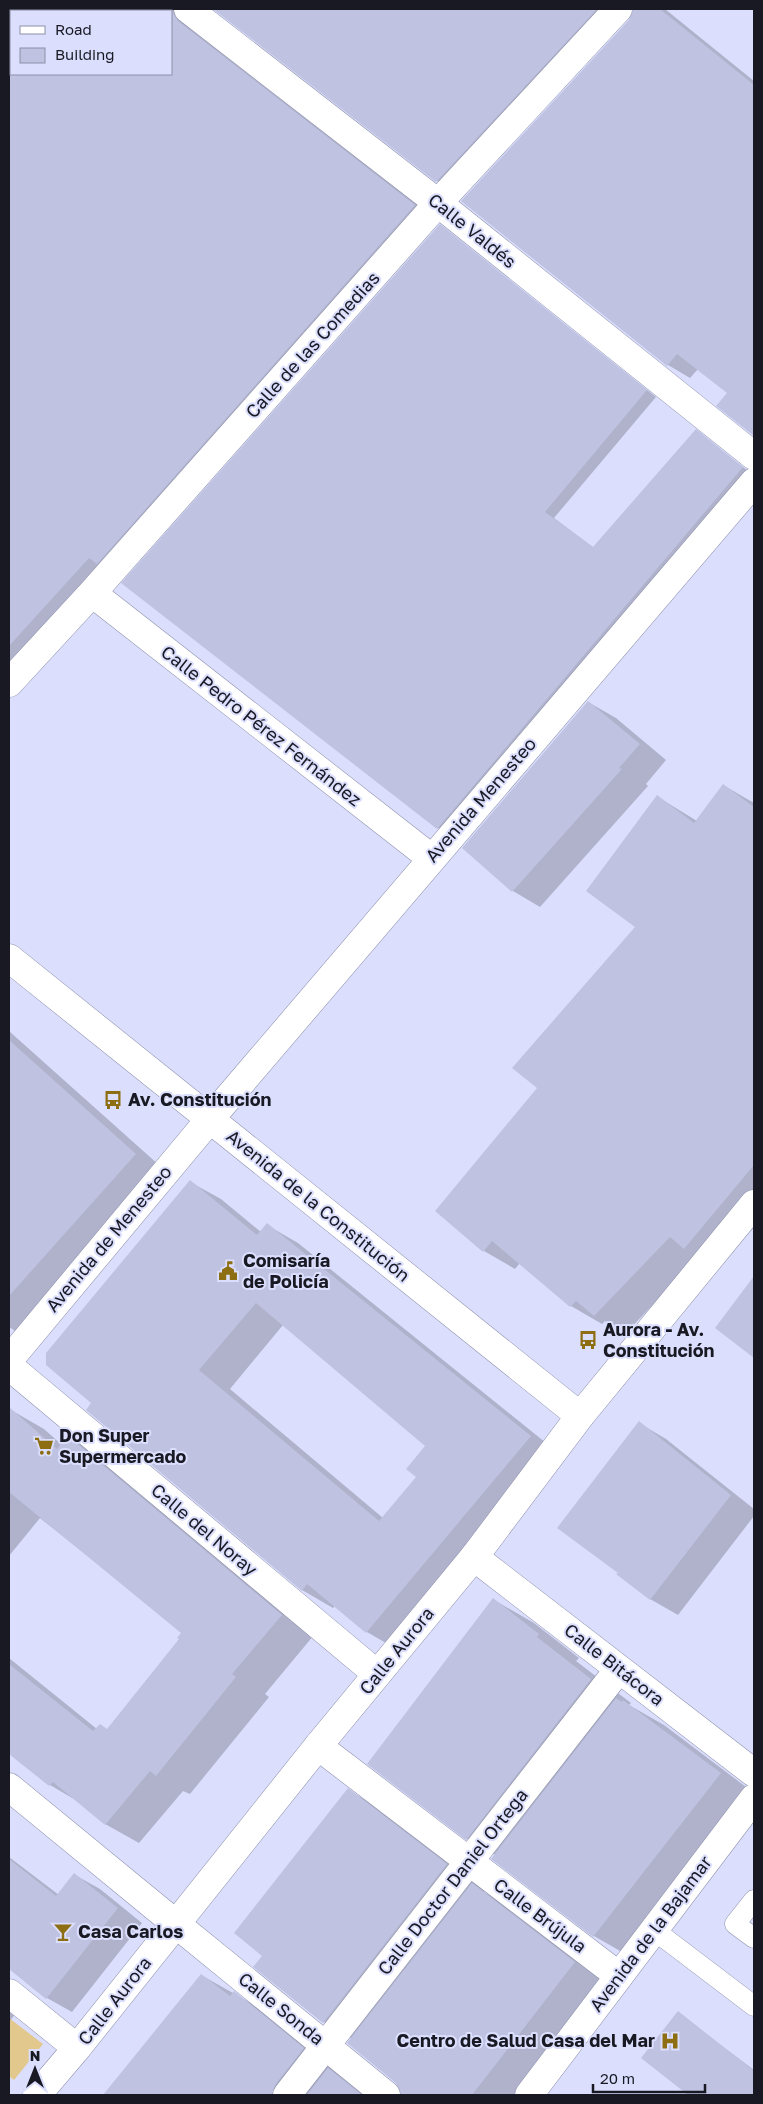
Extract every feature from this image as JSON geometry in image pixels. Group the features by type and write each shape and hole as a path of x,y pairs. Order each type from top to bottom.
{"street":[{"name":"Calle Valdés","path":"188,9 438,203 754,456"},
{"name":"Calle de las Comedias","path":"9,683 92,594 438,203 618,9"},
{"name":"Avenida Menesteo","path":"210,1119 754,482"},
{"name":"Calle Pedro Pérez Fernández","path":"92,594 431,858"},
{"name":"Avenida de la Constitución","path":"9,958 580,1416"},
{"name":"Avenida de Menesteo","path":"9,1360 210,1119"},
{"name":"Calle Aurora","path":"37,2095 78,2048 318,1746 474,1557 580,1416 754,1204"},
{"name":"Calle del Noray","path":"9,1366 377,1674"},
{"name":"Calle Bitácora","path":"474,1557 754,1773"},
{"name":"Calle Doctor Daniel Ortega","path":"287,2095 619,1669"},
{"name":"Calle Brújula","path":"318,1746 619,1976"},
{"name":"Calle Sonda","path":"9,1787 386,2095"},
{"name":"Avenida de la Bajamar","path":"529,2095 754,1798"},
{"path":"9,1992 78,2048"}],"lane":[{"path":"754,1900 735,1924 754,1938"},
{"path":"654,1930 754,2006"}],"shaded area":[{"path":"9,2018 43,2044 14,2080 9,2076"}],"building":[{"path":"213,9 597,9 436,182"},
{"path":"633,9 660,9 754,85 754,436 716,406 727,393 677,354 667,366 461,201 629,20"},
{"path":"172,11 178,21 415,205 97,564 89,558 9,646 9,74 172,75"},
{"path":"440,224 647,390 545,512 593,547 696,429 743,467 437,829 121,583"},
{"path":"588,701 640,744 619,768 622,769 512,892 462,848"},
{"path":"723,784 754,807 754,1165 684,1249 670,1237 594,1316 576,1301 570,1307 492,1241 483,1252 435,1211 537,1088 512,1068 635,927 586,891 657,795 694,823"},
{"path":"9,1040 136,1154 9,1296"},
{"path":"190,1180 257,1235 267,1223 531,1436 366,1633 307,1584 302,1591 86,1410 91,1403 46,1365 46,1353","holes":["256,1303 425,1446 406,1469 416,1477 379,1521 199,1370"]},
{"path":"754,1276 754,1358 715,1328"},
{"path":"9,1407 57,1449 67,1435 282,1615 232,1674 236,1677 156,1776 150,1771 105,1825 53,1782 49,1786 9,1754 9,1664 93,1731 100,1724 107,1729 179,1639 177,1638 181,1633 9,1492"},
{"path":"639,1421 731,1495 650,1600 616,1574 618,1573 557,1528"},
{"path":"493,1598 539,1634 537,1637 591,1679 466,1840 367,1764"},
{"path":"616,1698 622,1702 623,1700 721,1773 593,1937 491,1859"},
{"path":"348,1788 447,1864 323,2023 253,1967 262,1956 234,1933"},
{"name":"Casa Carlos","path":"9,1859 56,1896 74,1873 118,1908 46,1999 9,1969"},
{"path":"472,1883 575,1962 472,2095 401,2095 396,2083 347,2043"},
{"path":"201,1974 230,1996 234,1991 304,2048 275,2085 272,2095 103,2095"},
{"path":"678,2011 754,2071 754,2095 688,2095 641,2058"},
{"path":"328,2068 362,2095 307,2095"}],"place":[{"name":"Av. Constitución","path":"113,1100"},
{"name":"Comisaría de Policía","path":"228,1271"},
{"name":"Aurora - Av. Constitución","path":"588,1340"},
{"name":"Don Super Supermercado","path":"44,1446"},
{"name":"Casa Carlos","path":"63,1932"},
{"name":"Centro de Salud Casa del Mar","path":"670,2041"}]}
